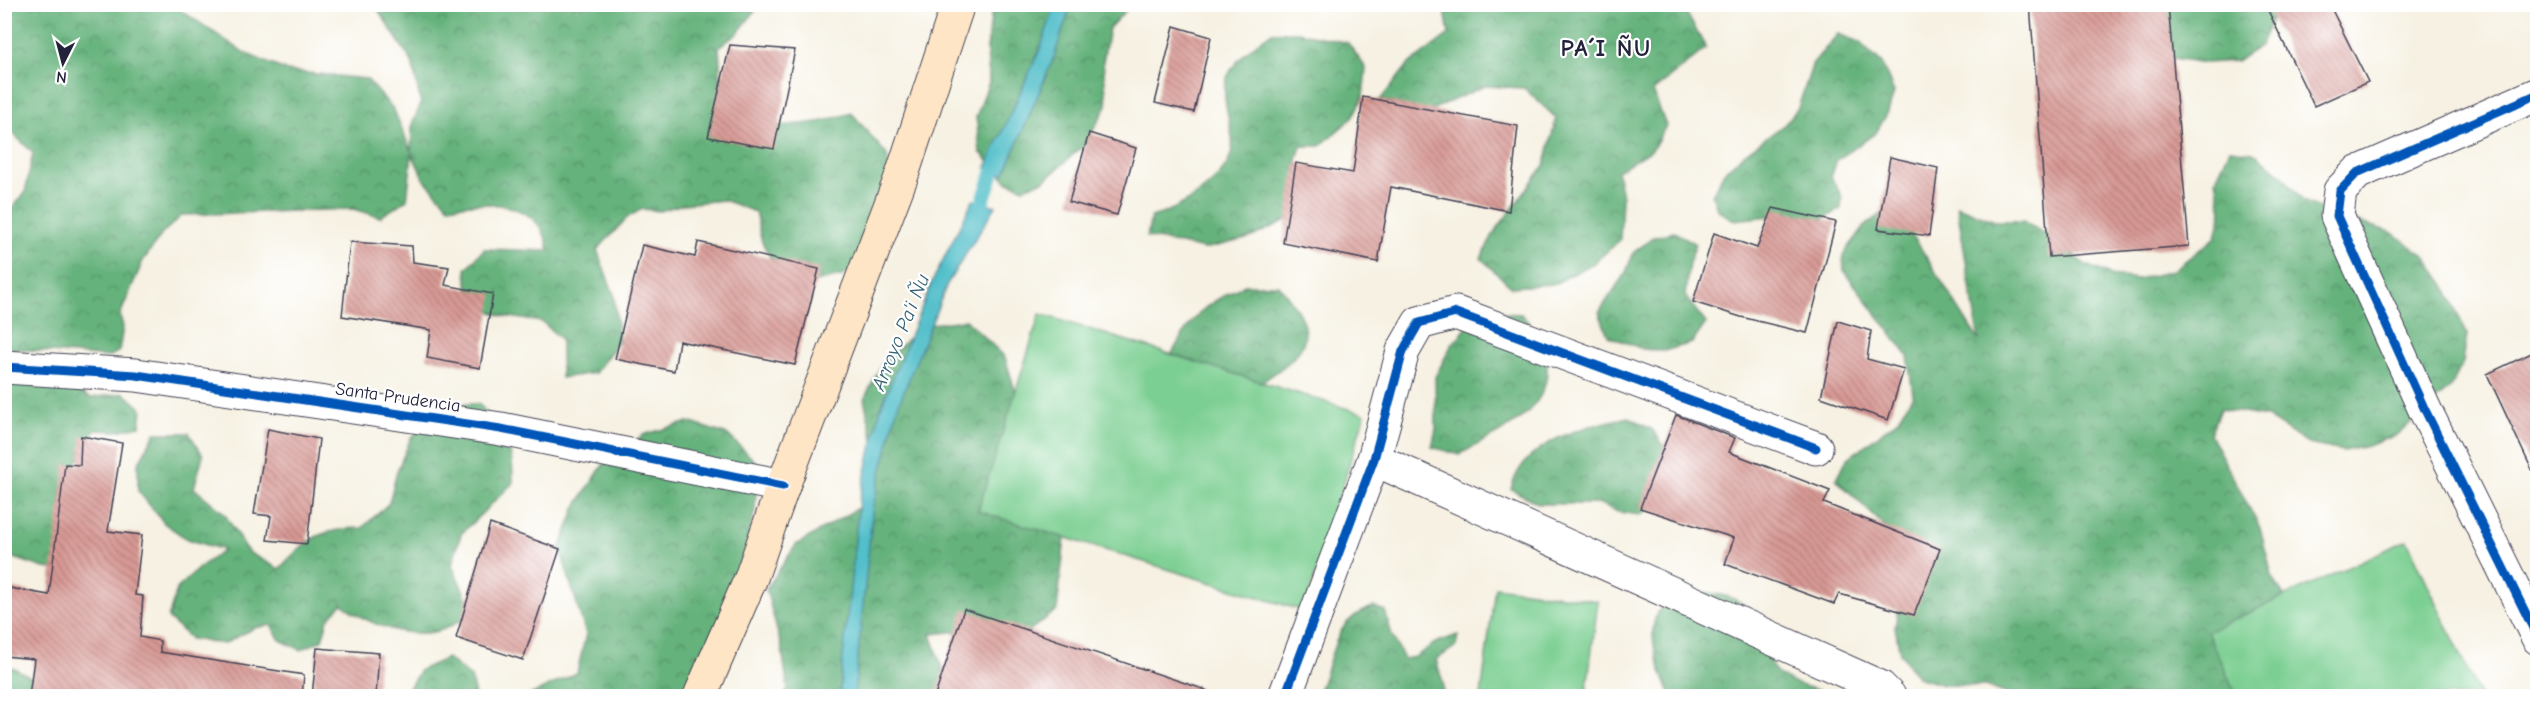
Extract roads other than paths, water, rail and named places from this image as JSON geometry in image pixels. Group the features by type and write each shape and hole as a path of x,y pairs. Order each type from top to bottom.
{"main road":[{"path":"700,696 752,578 783,486 902,175 958,4"}],"street":[{"path":"2538,94 2357,173 2340,191 2337,216 2425,410 2538,639"},
{"path":"1285,696 1374,459 1403,351 1419,323 1456,313 1816,448"},
{"name":"Santa Prudencia","path":"4,367 136,375 501,429 783,486"},
{"path":"1374,459 1880,687 1889,696"}],"water":[{"path":"1055,5 1071,5 1054,57 1004,175 986,168 1040,49"},
{"path":"973,200 996,206 947,284 897,409 873,506 854,696 839,696 859,501 881,407 932,282"}],"waterway":[{"name":"Arroyo Pa'i Ñu","path":"976,220 1000,153"}],"district":[{"name":"PA´I ÑU","path":"1606,48"}]}
